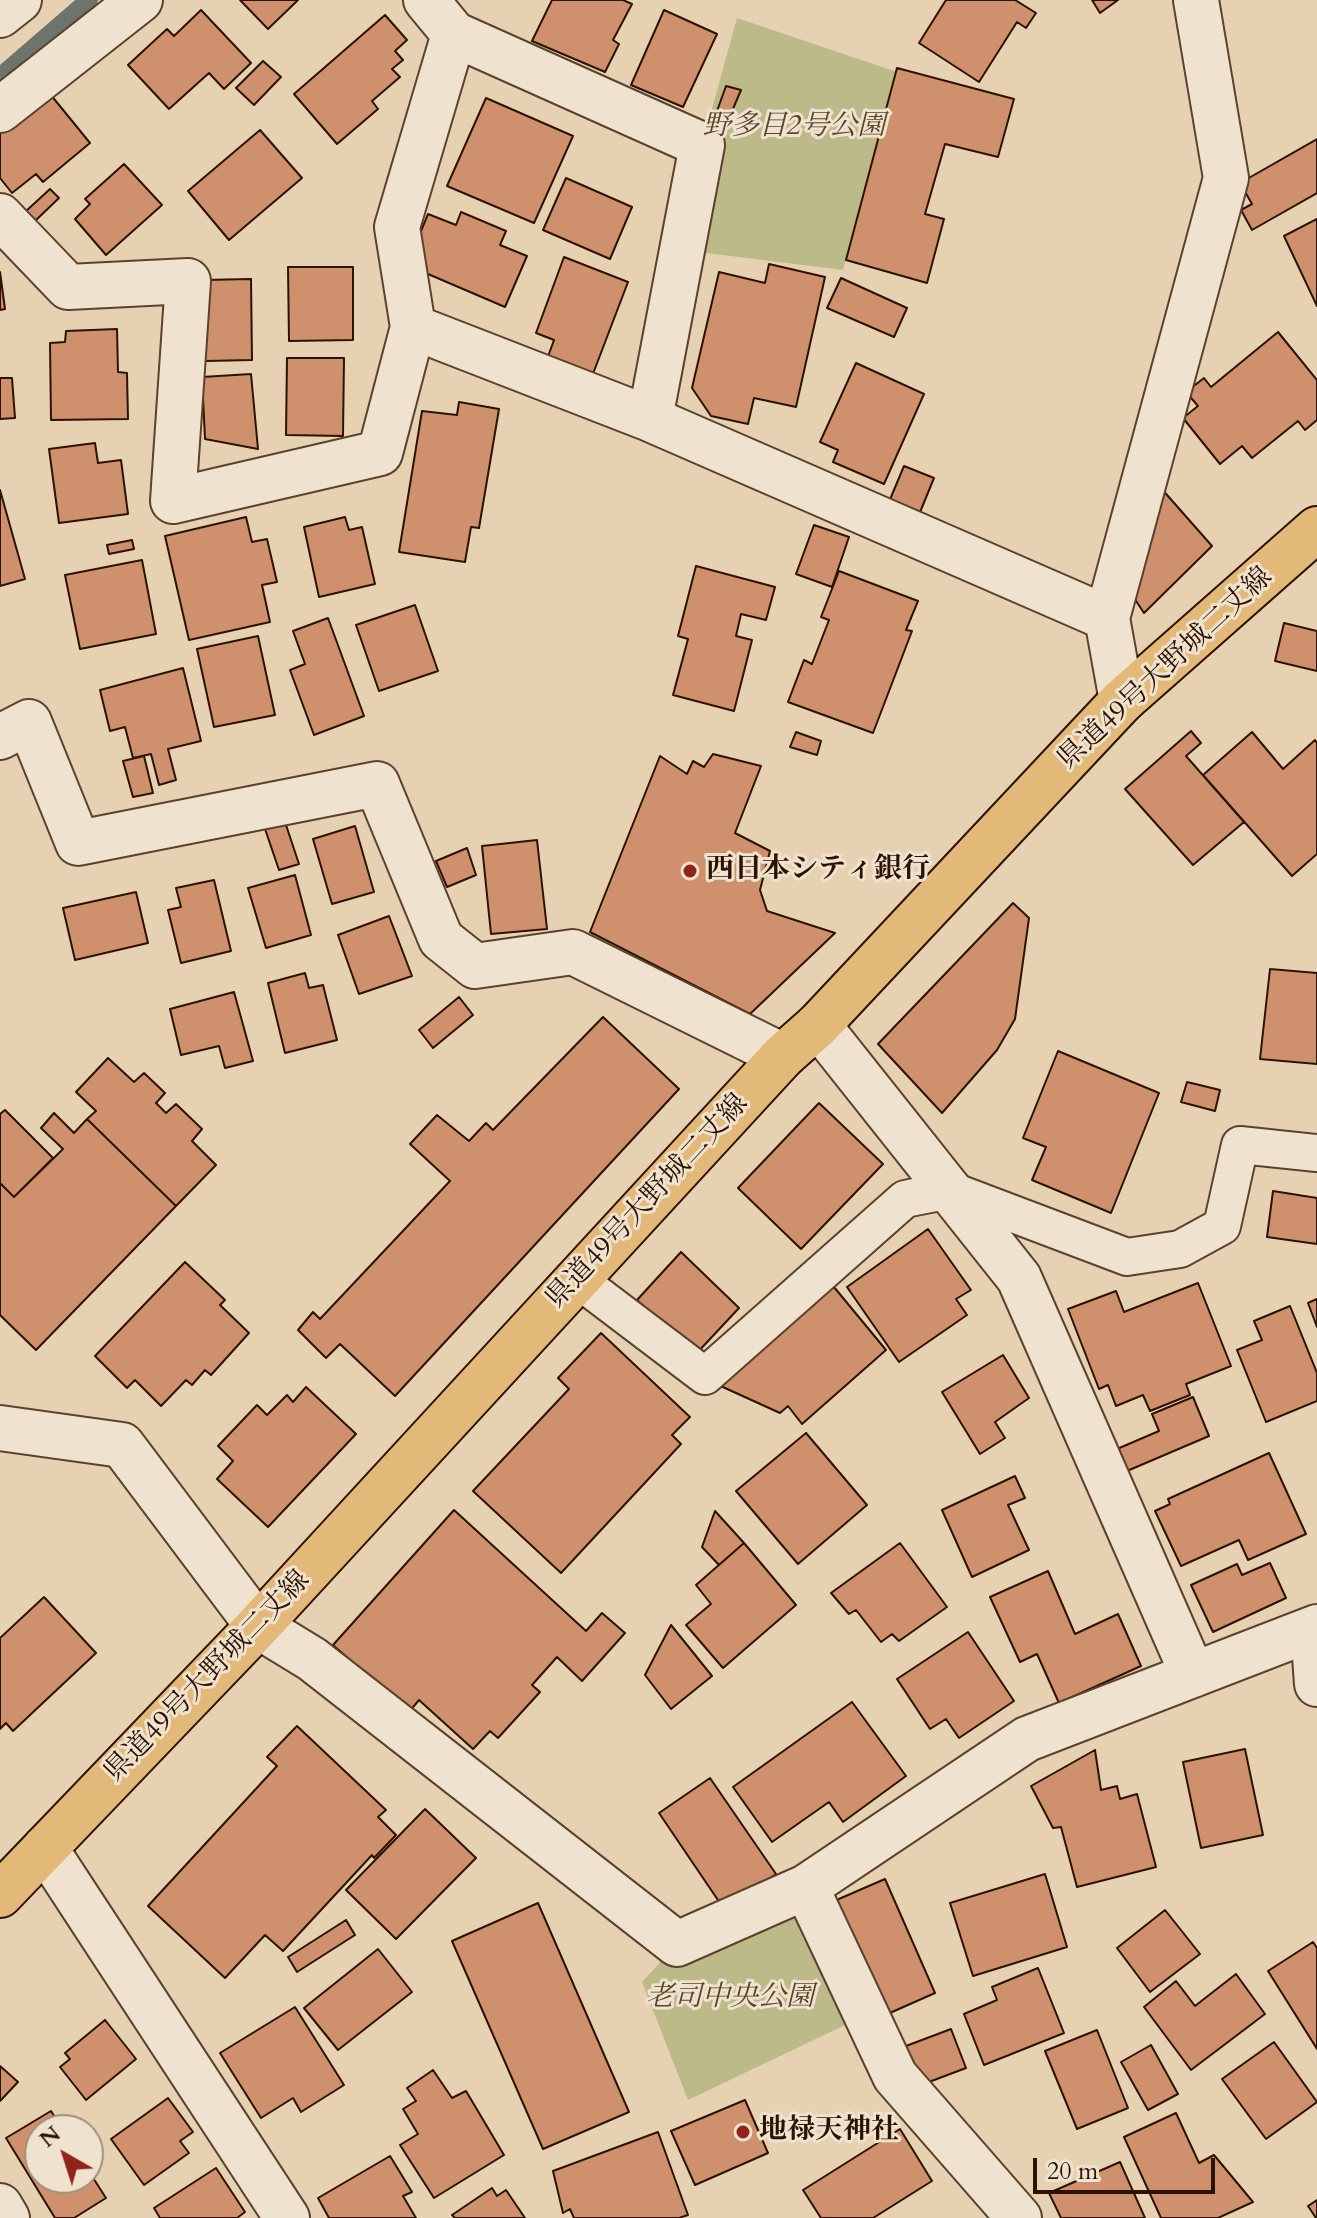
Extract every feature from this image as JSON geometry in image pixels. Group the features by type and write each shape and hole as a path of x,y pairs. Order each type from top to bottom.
{"main road":[{"name":"県道49号大野城二丈線","path":"0,1895 258,1626 783,1056 818,1025 1122,701 1317,529"}],"street":[{"path":"0,15 19,0"},
{"path":"426,0 454,34 702,145 650,419"},
{"path":"1122,701 1107,618 1226,178 1196,0"},
{"path":"0,110 127,4"},
{"path":"0,216 68,287 188,281 173,501 380,453 413,327 397,227 454,34"},
{"path":"413,327 650,419 1107,618"},
{"path":"0,737 29,722 78,843 377,784 441,939 475,966 573,952 783,1056"},
{"path":"818,1025 1019,1278 1193,1675"},
{"path":"0,1428 122,1445 258,1626 312,1659 677,1944 806,1887 1027,1739 1315,1628 1317,1684"},
{"path":"45,1848 287,2218"},
{"path":"806,1887 895,2076 1019,2218"},
{"path":"0,2206 7,2218"}],"lane":[{"path":"577,1279 705,1376 905,1199 950,1190 1127,1257 1180,1249 1222,1226 1240,1145 1317,1153"}],"green space":[{"name":"野多目2号公園","path":"737,18 897,72 843,270 682,250 702,145"},
{"name":"老司中央公園","path":"806,1887 866,2015 688,2100 642,1982 677,1944"}],"building":[{"path":"240,0 298,0 268,29"},
{"path":"552,0 623,0 632,4 613,40 619,44 605,72 532,41"},
{"path":"946,0 1015,0 1036,13 1026,28 1017,22 979,82 919,43"},
{"path":"1092,0 1118,0 1100,13"},
{"path":"201,10 251,63 224,89 209,73 169,109 128,65 167,29 174,36"},
{"path":"664,10 717,34 683,107 631,85"},
{"path":"385,15 407,40 395,51 403,60 392,69 400,77 372,101 378,109 337,144 294,94"},
{"path":"263,61 281,77 254,105 236,88"},
{"path":"897,68 1014,99 998,157 945,144 925,214 944,219 927,283 846,260"},
{"path":"726,86 741,90 724,130 712,125"},
{"path":"46,89 90,143 43,182 36,174 12,193 0,178 0,126"},
{"path":"486,98 573,136 534,223 447,186"},
{"path":"260,130 302,178 229,240 188,191"},
{"path":"1317,139 1317,193 1252,230 1241,210 1252,204 1240,183"},
{"path":"124,164 162,205 106,255 75,219 90,204 85,199"},
{"path":"566,178 632,207 610,259 543,230"},
{"path":"50,189 59,198 34,222 25,212"},
{"path":"461,212 506,231 500,245 527,256 505,307 407,265 428,214 456,225"},
{"path":"1317,219 1317,306 1284,236"},
{"path":"564,257 628,282 591,379 546,362 554,340 536,333"},
{"path":"769,264 825,277 796,407 754,398 748,424 711,416 692,388 719,272 765,283"},
{"path":"288,267 353,267 353,340 289,341"},
{"path":"0,272 5,309 0,310"},
{"path":"841,278 907,308 894,337 827,308"},
{"path":"251,279 252,360 205,361 203,280"},
{"path":"117,329 118,372 127,373 128,419 51,420 50,343 65,342 66,331"},
{"path":"1278,332 1317,380 1317,420 1305,430 1298,421 1252,458 1242,446 1220,464 1183,418 1198,406 1186,392 1204,378 1211,387"},
{"path":"287,358 344,358 343,436 286,435"},
{"path":"856,363 924,394 884,484 833,462 838,450 820,442"},
{"path":"251,374 258,449 205,439 202,377"},
{"path":"0,378 12,378 15,418 0,419"},
{"path":"459,402 499,409 479,528 471,527 465,562 399,552 422,411 457,415"},
{"path":"95,443 98,463 121,460 128,514 59,523 49,449"},
{"path":"904,466 934,478 916,522 886,509"},
{"path":"1160,487 1212,546 1144,613 1132,595"},
{"path":"0,490 25,579 0,586"},
{"path":"246,517 252,542 267,539 277,582 262,585 270,622 189,640 165,536"},
{"path":"345,517 349,530 362,527 375,584 319,597 304,527"},
{"path":"814,525 849,537 832,587 796,574"},
{"path":"132,540 134,549 109,554 107,545"},
{"path":"142,560 156,634 80,649 65,575"},
{"path":"696,566 775,587 766,620 741,614 736,636 752,640 734,711 673,695 688,639 678,636"},
{"path":"839,571 918,601 906,630 912,631 873,733 788,702 804,660 812,664 829,620 821,617"},
{"path":"415,605 438,671 379,691 356,625"},
{"path":"328,618 364,716 314,735 290,670 305,664 293,631"},
{"path":"1284,623 1317,631 1317,671 1275,661"},
{"path":"258,636 275,715 214,727 197,649"},
{"path":"183,668 201,741 168,749 176,780 159,785 151,754 133,758 125,727 110,731 100,690"},
{"path":"1191,731 1201,743 1186,756 1244,822 1193,865 1125,789"},
{"path":"796,732 821,741 817,755 790,747"},
{"path":"1252,732 1283,769 1315,740 1317,743 1317,854 1292,876 1203,775"},
{"name":"西日本シティ銀行","path":"713,754 761,766 735,833 770,851 760,890 767,911 835,933 750,1014 590,932 660,756 687,774 693,761 704,767"},
{"path":"144,756 153,793 133,797 123,761"},
{"path":"284,819 299,864 279,870 264,826"},
{"path":"355,826 374,892 332,904 313,839"},
{"path":"537,840 547,929 491,934 482,846"},
{"path":"467,848 476,875 447,887 436,861"},
{"path":"295,875 311,935 266,948 248,888"},
{"path":"214,880 231,951 181,963 168,910 181,907 176,888"},
{"path":"136,892 148,943 75,960 63,908"},
{"path":"1013,903 1029,918 1015,1019 997,1050 942,1113 878,1044"},
{"path":"389,916 412,976 359,994 338,935"},
{"path":"1270,969 1317,973 1317,1064 1260,1059"},
{"path":"305,973 309,988 323,985 337,1040 285,1053 268,983"},
{"path":"234,992 253,1061 225,1068 219,1046 181,1055 170,1009"},
{"path":"459,997 473,1015 433,1048 419,1030"},
{"path":"603,1017 679,1089 395,1396 340,1344 326,1358 298,1330 313,1312 320,1319 450,1181 410,1144 437,1115 469,1141 486,1123 493,1130"},
{"path":"1058,1051 1159,1093 1111,1213 1032,1180 1046,1147 1023,1138"},
{"path":"108,1058 134,1082 144,1073 165,1093 156,1103 166,1113 176,1104 202,1129 192,1141 216,1165 176,1206 87,1119 96,1111 76,1092"},
{"path":"1187,1082 1220,1090 1215,1111 1181,1102"},
{"path":"819,1103 883,1164 801,1249 738,1188"},
{"path":"5,1110 53,1158 14,1197 0,1183 0,1114"},
{"path":"54,1113 74,1133 87,1119 176,1206 36,1350 0,1315 0,1183 14,1197 63,1149 41,1128"},
{"path":"1273,1191 1317,1198 1317,1244 1267,1237"},
{"path":"928,1229 971,1290 956,1299 967,1315 899,1362 847,1287"},
{"path":"681,1252 739,1308 695,1355 637,1300"},
{"path":"185,1262 225,1300 220,1305 249,1333 211,1375 205,1370 192,1385 186,1380 161,1406 135,1380 127,1388 95,1356"},
{"path":"829,1281 886,1350 802,1424 788,1406 780,1413 714,1383"},
{"path":"1198,1283 1231,1366 1186,1384 1190,1395 1150,1411 1143,1395 1116,1406 1108,1385 1099,1389 1068,1309 1116,1291 1124,1312"},
{"path":"1317,1299 1317,1327 1308,1303"},
{"path":"1290,1306 1317,1373 1317,1401 1266,1422 1237,1350 1262,1340 1254,1321"},
{"path":"601,1333 690,1417 672,1435 681,1444 561,1573 473,1491 569,1389 558,1378"},
{"path":"1003,1355 1029,1398 995,1422 1005,1438 980,1454 942,1392"},
{"path":"306,1387 356,1434 268,1527 217,1479 233,1461 218,1446 257,1405 267,1415 287,1395 293,1402"},
{"path":"1193,1397 1209,1436 1127,1471 1117,1449 1159,1431 1152,1414"},
{"path":"806,1433 867,1505 798,1564 736,1491"},
{"path":"1269,1453 1306,1534 1248,1560 1239,1540 1181,1566 1155,1511 1170,1504 1168,1499"},
{"path":"1015,1476 1025,1498 1008,1505 1029,1550 972,1577 942,1510"},
{"path":"454,1510 586,1631 602,1613 625,1633 582,1681 557,1657 532,1685 540,1692 498,1738 490,1731 473,1749 419,1700 409,1712 333,1645"},
{"path":"715,1511 744,1543 719,1565 702,1547"},
{"path":"744,1543 796,1605 723,1668 686,1625 711,1604 696,1585"},
{"path":"900,1543 947,1607 899,1641 892,1634 881,1642 856,1610 849,1614 831,1593"},
{"path":"1270,1563 1286,1598 1213,1632 1191,1585 1237,1564 1242,1575"},
{"path":"1048,1571 1075,1634 1118,1614 1141,1666 1059,1703 1037,1654 1020,1662 990,1597"},
{"path":"44,1597 96,1653 13,1731 6,1723 0,1729 0,1638"},
{"path":"671,1625 712,1676 671,1709 645,1675"},
{"path":"968,1632 1014,1701 959,1738 946,1719 930,1729 897,1679"},
{"path":"852,1702 906,1776 843,1822 829,1802 772,1842 733,1787"},
{"path":"297,1726 386,1810 378,1817 396,1835 374,1858 372,1855 283,1951 265,1935 225,1978 148,1906 277,1766 267,1757"},
{"path":"1245,1749 1263,1835 1201,1848 1183,1762"},
{"path":"1095,1750 1101,1790 1117,1786 1120,1799 1137,1794 1156,1867 1077,1887 1061,1827 1053,1828 1031,1786"},
{"path":"710,1778 776,1874 724,1909 659,1813"},
{"path":"425,1809 476,1858 396,1939 346,1890"},
{"path":"1045,1874 1067,1947 973,1976 950,1903"},
{"path":"885,1879 935,1993 874,2020 825,1905"},
{"path":"538,1903 629,2112 543,2149 452,1941"},
{"path":"1165,1910 1200,1954 1150,1992 1117,1948"},
{"path":"346,1920 355,1935 297,1972 288,1957"},
{"path":"1313,1942 1317,1948 1317,2049 1268,1971"},
{"path":"378,1949 412,1992 338,2050 304,2008"},
{"path":"1038,1968 1064,2033 984,2065 964,2014 997,2000 992,1987"},
{"path":"1236,1974 1265,2014 1191,2070 1144,2007 1176,1981 1195,2006"},
{"path":"295,2007 344,2085 301,2112 293,2098 261,2118 220,2053"},
{"path":"105,2020 136,2059 86,2100 60,2067 70,2059 65,2053"},
{"path":"951,2029 966,2068 921,2085 906,2046"},
{"path":"1097,2030 1128,2108 1077,2129 1045,2051"},
{"path":"1274,2042 1317,2102 1266,2139 1222,2079"},
{"path":"1151,2045 1178,2094 1148,2110 1121,2062"},
{"path":"0,2066 18,2082 0,2101"},
{"path":"433,2070 452,2098 466,2091 504,2155 434,2198 400,2145 418,2134 403,2109 416,2101 407,2088"},
{"path":"168,2098 193,2132 180,2141 189,2153 144,2185 111,2139"},
{"path":"745,2100 768,2153 695,2185 671,2131"},
{"path":"1176,2113 1199,2163 1214,2155 1253,2202 1218,2218 1161,2218 1124,2137"},
{"path":"24,2127 24,2167 6,2138"},
{"path":"900,2129 932,2181 873,2218 821,2218 803,2190"},
{"path":"658,2132 688,2215 679,2218 574,2218 570,2209 563,2213 553,2171"},
{"path":"390,2156 412,2192 403,2196 416,2218 329,2218 318,2198"},
{"path":"1120,2162 1145,2218 1061,2218 1049,2193"},
{"path":"216,2168 245,2212 237,2218 160,2218 154,2208"},
{"path":"492,2188 497,2196 506,2190 525,2218 455,2218 452,2215"},
{"path":"40,2194 103,2194 106,2198 74,2218 55,2218"},
{"path":"1317,2200 1317,2218 1316,2218 1308,2206"}],"waterway":[{"path":"0,77 89,0"}],"place":[{"name":"西日本シティ銀行","path":"690,871"},
{"name":"地禄天神社","path":"743,2132"}]}
